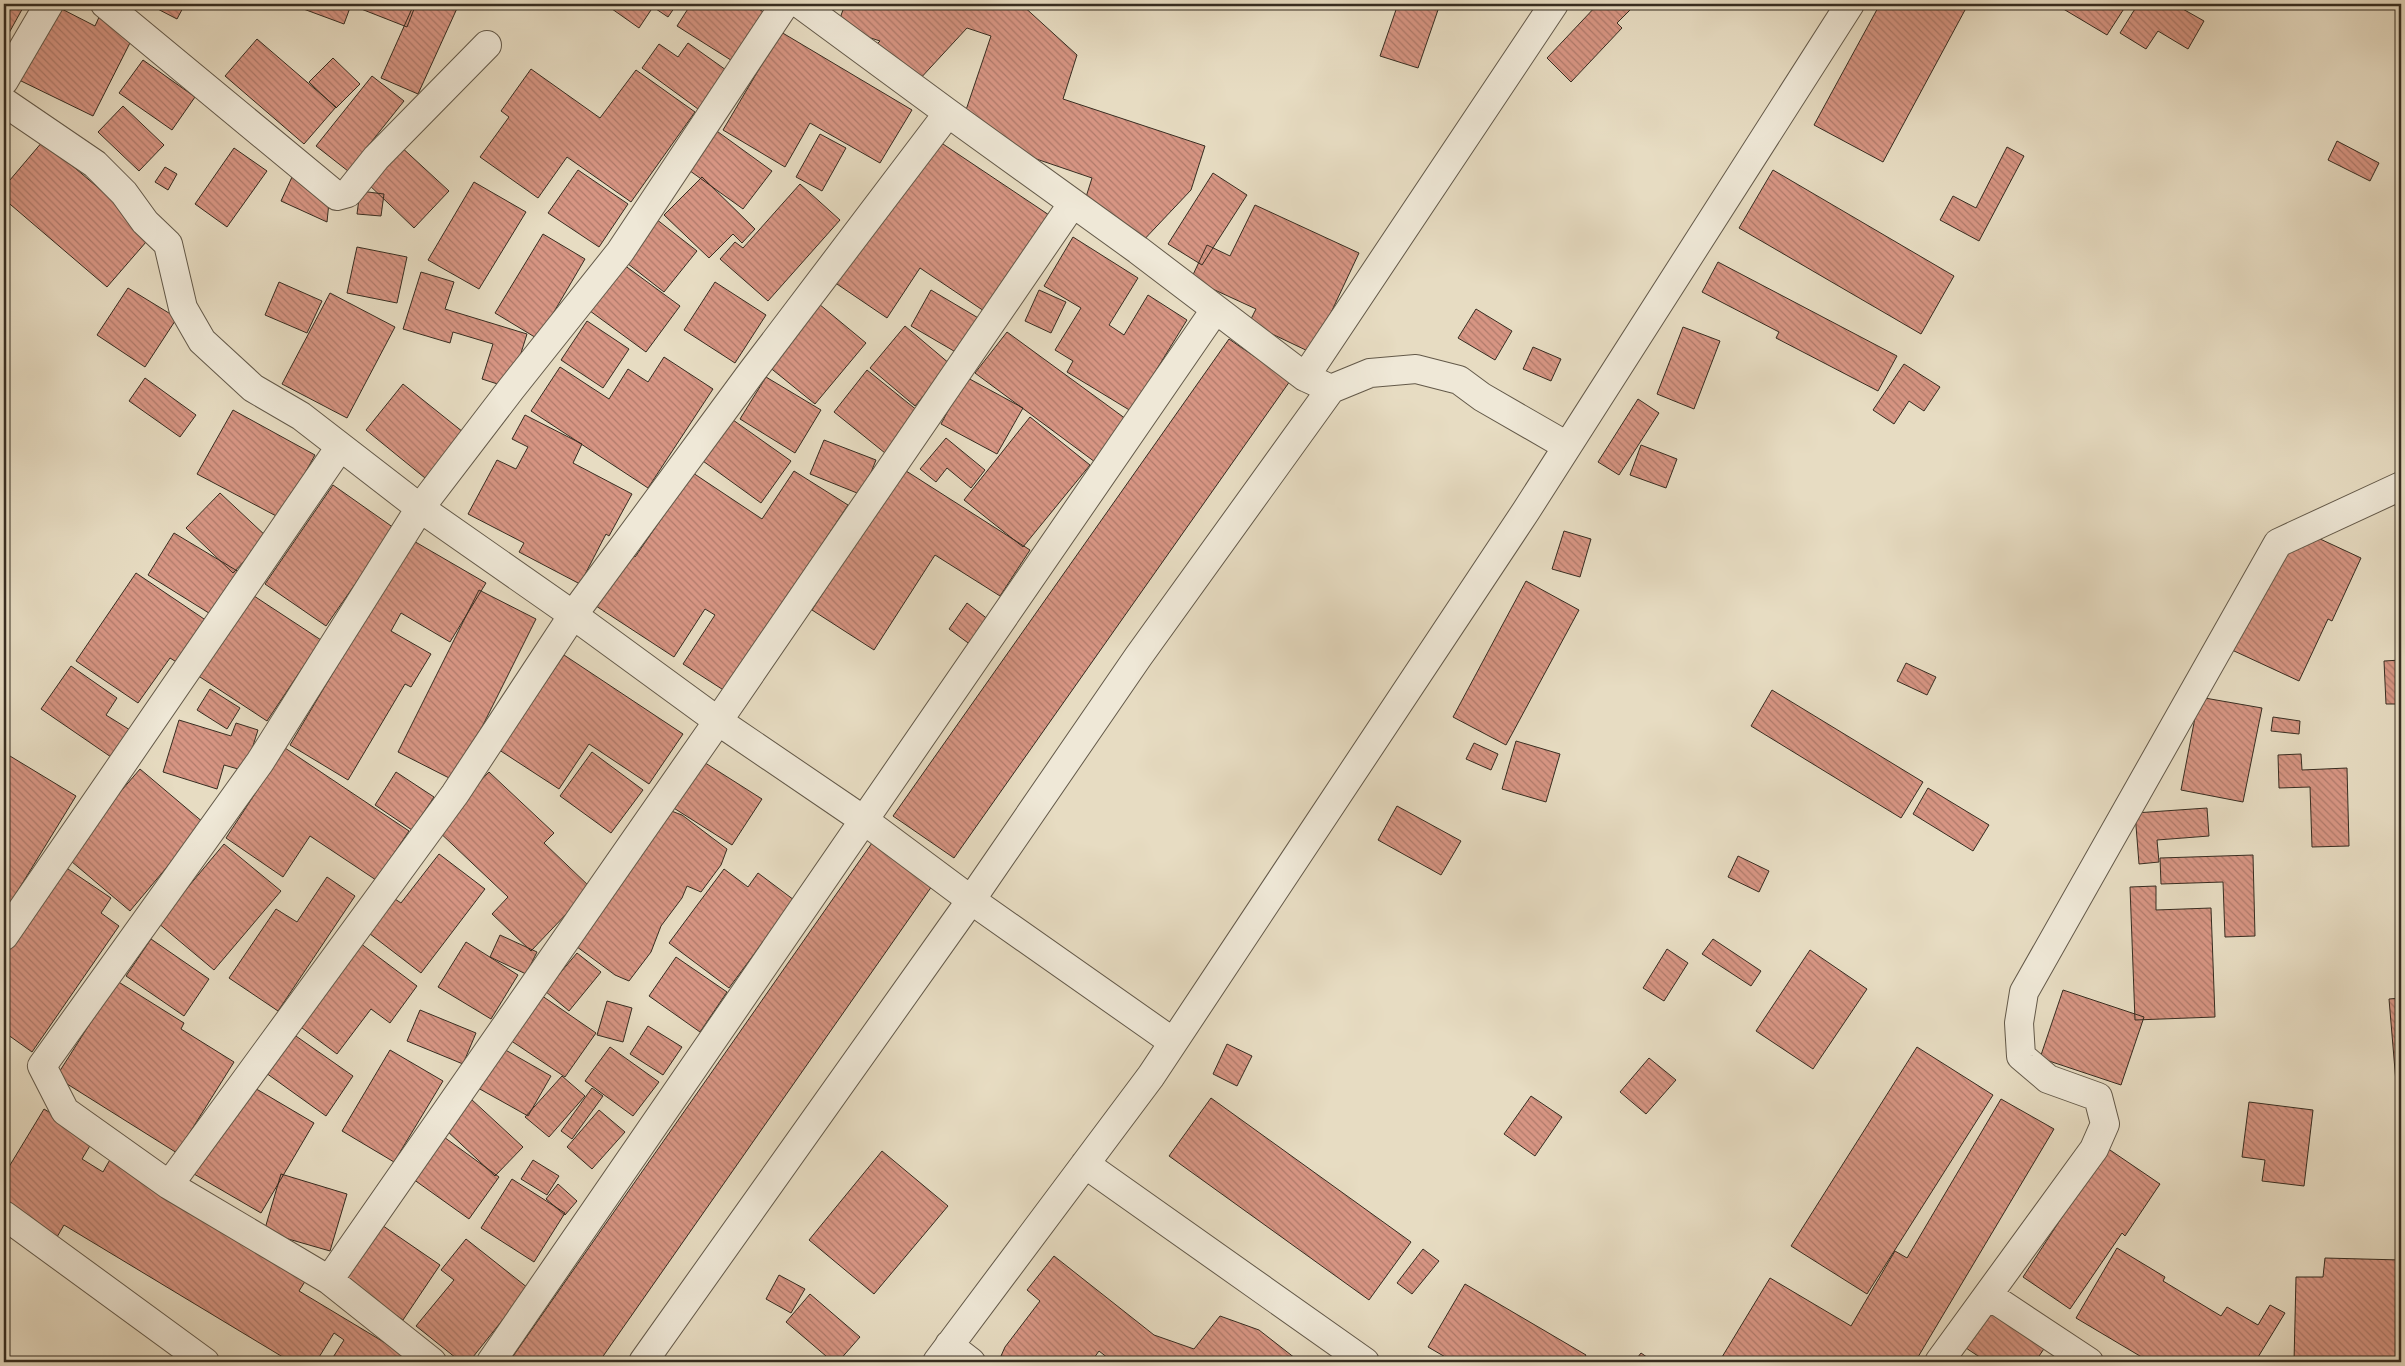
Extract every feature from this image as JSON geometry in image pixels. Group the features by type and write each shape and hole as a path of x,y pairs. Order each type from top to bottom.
{"street":[{"path":"4,81 50,4"},
{"path":"105,4 337,196 348,193 376,158 488,45"},
{"path":"432,1362 329,1280 169,1185 65,1111 42,1066 260,762 420,508 511,389 620,252 785,4"},
{"path":"800,4 1138,250 1305,377 1331,390"},
{"path":"1305,377 1554,4"},
{"path":"971,1362 943,1354 1150,1076 1173,1042 1567,446 1850,4"},
{"path":"4,102 61,139 95,164 124,193 145,222 168,244 183,308 202,341 253,388 301,416 420,508 573,615 718,721 865,821 971,900 1173,1042"},
{"path":"169,1185 455,794 573,615 751,373 948,113"},
{"path":"329,1280 718,721 1073,203"},
{"path":"491,1362 1215,310"},
{"path":"643,1362 971,900 1138,657 1331,390 1370,374 1416,369 1459,380 1482,397 1567,446"},
{"path":"4,936 340,447"},
{"path":"1939,1362 2094,1149 2105,1124 2098,1097 2048,1079 2021,1056 2019,1023 2024,992 2278,543 2401,486"},
{"path":"1085,1164 1365,1362"},
{"path":"4,1215 205,1362"},
{"path":"1988,1295 2089,1362"}],"building":[{"path":"4,4 25,4 4,42"},
{"path":"148,4 185,4 177,19"},
{"path":"290,4 416,4 407,27 351,5 344,24"},
{"path":"414,4 459,4 418,94 381,78"},
{"path":"605,4 677,4 668,17 653,7 639,28"},
{"path":"691,4 751,4 765,13 734,62 677,26"},
{"path":"806,4 836,4 822,19"},
{"path":"845,4 1021,4 1077,55 1063,99 1205,146 1191,190 1139,245 1086,197 1092,178 1010,150 966,110 991,36 967,28 918,81 877,44 880,41 837,27"},
{"path":"1398,4 1431,4 1439,7 1418,68 1380,56"},
{"path":"1598,4 1630,4 1633,7 1617,23 1622,28 1571,82 1547,58"},
{"path":"1880,4 1954,4 1965,10 1883,162 1814,125"},
{"path":"2055,4 2127,4 2107,35"},
{"path":"2138,4 2174,4 2204,21 2188,49 2158,31 2146,49 2120,33"},
{"path":"54,5 95,26 100,15 135,33 93,116 17,79"},
{"path":"781,32 912,110 880,163 810,123 785,167 723,130"},
{"path":"257,39 336,107 304,144 225,76"},
{"path":"688,43 726,70 698,109 642,68 659,44 678,57"},
{"path":"333,58 360,84 336,108 309,82"},
{"path":"143,60 195,97 172,130 119,93"},
{"path":"531,69 600,118 636,70 695,112 631,202 567,157 538,198 480,157 509,117 501,111"},
{"path":"372,76 404,101 348,171 316,146"},
{"path":"123,106 164,145 139,171 98,132"},
{"path":"714,129 772,171 743,209 686,168"},
{"path":"820,134 846,148 822,191 796,177"},
{"path":"934,138 1055,219 990,315 920,268 887,318 834,282"},
{"path":"43,141 153,234 107,287 4,199 4,187"},
{"path":"2337,141 2379,163 2370,181 2328,160"},
{"path":"398,144 449,191 414,228 365,181"},
{"path":"2007,147 2024,156 1979,241 1940,220 1953,196 1976,208"},
{"path":"234,148 267,171 227,227 195,204"},
{"path":"165,167 177,174 168,190 155,182"},
{"path":"578,170 628,204 599,247 548,213"},
{"path":"1773,170 1954,276 1921,334 1739,228"},
{"path":"1213,173 1247,195 1202,265 1168,244"},
{"path":"292,177 330,192 327,222 281,201"},
{"path":"702,177 755,229 742,243 733,234 709,258 664,215"},
{"path":"474,182 526,212 479,289 428,260"},
{"path":"800,184 840,220 768,301 720,259 735,242 743,248"},
{"path":"360,191 384,194 381,216 357,214"},
{"path":"1255,205 1359,253 1312,353 1249,323 1256,309 1191,279 1207,245 1230,256"},
{"path":"656,219 697,251 664,292 623,260"},
{"path":"543,234 585,259 538,339 495,313"},
{"path":"1073,237 1138,278 1109,325 1124,335 1148,295 1187,320 1131,411 1067,372 1073,361 1055,350 1081,308 1044,286"},
{"path":"357,247 407,257 397,303 347,293"},
{"path":"620,262 680,306 646,352 586,308"},
{"path":"1718,262 1897,356 1878,391 1776,338 1779,332 1702,292"},
{"path":"421,272 454,282 445,309 527,334 510,388 482,379 493,344 453,332 450,343 403,329"},
{"path":"279,282 322,301 307,333 265,315"},
{"path":"715,282 766,315 735,363 684,330"},
{"path":"128,288 177,318 145,367 97,335"},
{"path":"931,290 980,319 959,354 911,326"},
{"path":"1039,290 1066,302 1051,333 1025,321"},
{"path":"330,293 395,327 347,418 282,384"},
{"path":"819,304 866,343 815,404 768,366"},
{"path":"1476,309 1512,331 1495,360 1458,338"},
{"path":"587,321 629,349 603,388 561,360"},
{"path":"905,326 950,364 915,406 870,368"},
{"path":"1683,327 1720,341 1694,409 1657,394"},
{"path":"1007,332 1126,419 1095,462 975,373"},
{"path":"1229,339 1290,381 954,858 893,816"},
{"path":"1533,347 1561,359 1551,381 1523,369"},
{"path":"664,357 713,389 648,488 531,411 560,367 609,399 628,369 648,382"},
{"path":"1904,364 1940,387 1924,411 1909,401 1894,424 1873,410"},
{"path":"867,370 918,411 885,453 834,412"},
{"path":"766,377 821,410 795,453 740,419"},
{"path":"966,377 1023,408 997,454 941,424"},
{"path":"145,378 196,415 180,437 129,401"},
{"path":"403,384 463,432 425,478 366,430"},
{"path":"1638,399 1659,413 1619,475 1598,462"},
{"path":"233,410 315,455 280,518 197,474"},
{"path":"525,415 582,444 573,463 632,494 609,536 606,534 580,584 519,552 524,543 468,514 497,460 516,469 528,447 512,439"},
{"path":"726,415 791,461 761,503 696,456"},
{"path":"1030,417 1090,465 1023,547 964,500"},
{"path":"946,438 985,470 971,488 947,468 936,482 920,469"},
{"path":"824,440 876,460 862,495 810,474"},
{"path":"1641,445 1677,459 1666,488 1630,475"},
{"path":"903,469 1030,550 1000,596 935,555 874,650 812,610"},
{"path":"794,471 848,505 725,691 683,664 715,615 705,609 674,657 593,604 627,551 635,557 693,473 762,519"},
{"path":"333,485 394,528 326,626 265,584"},
{"path":"220,493 267,537 233,573 186,528"},
{"path":"2290,525 2361,558 2332,621 2328,619 2299,681 2232,650"},
{"path":"1564,531 1591,539 1580,577 1552,569"},
{"path":"174,533 239,572 212,615 148,575"},
{"path":"412,540 486,583 450,642 401,613 391,631 431,654 411,687 405,684 348,780 290,745"},
{"path":"136,573 207,621 178,663 170,658 138,703 76,661"},
{"path":"1526,581 1579,610 1506,745 1453,717"},
{"path":"479,590 536,619 455,781 398,752"},
{"path":"251,594 321,640 267,721 197,675"},
{"path":"967,603 989,620 971,645 949,629"},
{"path":"564,655 683,734 649,784 589,744 559,789 490,744 531,704"},
{"path":"2401,660 2401,704 2386,704 2384,661"},
{"path":"1906,663 1936,677 1927,695 1897,681"},
{"path":"71,666 117,698 106,715 130,730 111,757 41,709"},
{"path":"210,689 240,708 227,729 197,710"},
{"path":"1772,690 1923,782 1901,818 1751,726"},
{"path":"2199,697 2262,708 2243,802 2181,790"},
{"path":"2273,717 2300,721 2299,734 2271,731"},
{"path":"179,720 231,736 236,723 258,730 245,771 224,765 217,789 163,772"},
{"path":"1516,741 1560,754 1546,802 1502,789"},
{"path":"1474,743 1498,754 1491,770 1466,759"},
{"path":"285,748 409,831 376,880 310,836 283,877 226,838"},
{"path":"592,752 643,790 611,833 560,796"},
{"path":"5,753 76,796 9,905 4,902"},
{"path":"2301,754 2302,770 2347,768 2349,846 2312,847 2310,787 2279,788 2278,755"},
{"path":"699,759 762,799 732,845 669,805"},
{"path":"140,769 204,823 130,911 65,856"},
{"path":"396,772 434,797 412,830 375,805"},
{"path":"489,772 554,833 544,843 591,888 531,951 492,914 508,897 435,828"},
{"path":"1928,788 1989,825 1973,851 1913,814"},
{"path":"1397,806 1461,841 1441,875 1378,840"},
{"path":"2207,808 2209,836 2157,840 2159,862 2139,864 2135,813"},
{"path":"666,809 682,815 727,849 721,865 701,892 687,886 682,898 661,926 651,952 629,981 615,975 569,941"},
{"path":"872,843 932,886 599,1362 509,1362"},
{"path":"224,844 281,891 214,970 158,923"},
{"path":"439,854 485,889 421,973 361,927 386,893 401,903"},
{"path":"2253,855 2255,936 2225,937 2223,882 2161,884 2160,858"},
{"path":"1738,856 1769,871 1759,892 1728,877"},
{"path":"65,867 111,898 101,913 119,926 32,1052 4,1032 4,954"},
{"path":"724,869 748,887 758,873 794,900 729,988 669,943"},
{"path":"327,877 355,896 278,1011 229,978 276,909 297,922"},
{"path":"2156,886 2156,910 2211,908 2215,1017 2135,1020 2130,887"},
{"path":"500,935 537,952 526,974 490,957"},
{"path":"151,939 209,979 184,1016 126,976"},
{"path":"1713,939 1761,971 1751,986 1702,954"},
{"path":"356,940 417,986 390,1023 371,1009 337,1054 294,1022"},
{"path":"466,942 518,975 491,1019 438,987"},
{"path":"1667,949 1688,963 1664,1001 1643,988"},
{"path":"1810,950 1867,989 1813,1069 1756,1031"},
{"path":"577,953 601,972 569,1011 545,991"},
{"path":"676,957 727,992 700,1032 649,996"},
{"path":"117,981 184,1023 181,1029 234,1062 177,1153 56,1077"},
{"path":"2063,990 2144,1017 2121,1085 2040,1058"},
{"path":"535,991 596,1033 565,1077 504,1036"},
{"path":"2401,998 2401,1106 2398,1106 2389,999"},
{"path":"607,1001 632,1008 623,1042 597,1035"},
{"path":"420,1010 476,1033 463,1064 407,1041"},
{"path":"648,1026 682,1047 663,1075 630,1054"},
{"path":"293,1034 353,1076 326,1116 266,1073"},
{"path":"1227,1044 1252,1056 1237,1086 1213,1074"},
{"path":"610,1047 659,1082 633,1116 585,1081"},
{"path":"1917,1047 1993,1095 1867,1294 1791,1246"},
{"path":"502,1048 551,1076 528,1116 478,1088"},
{"path":"390,1050 443,1081 394,1162 342,1131"},
{"path":"1649,1058 1676,1080 1646,1114 1620,1092"},
{"path":"562,1076 585,1096 549,1137 525,1117"},
{"path":"253,1087 314,1123 261,1213 194,1174"},
{"path":"592,1088 603,1096 572,1139 561,1131"},
{"path":"1531,1096 1562,1117 1535,1156 1504,1134"},
{"path":"1211,1098 1411,1242 1369,1300 1169,1156"},
{"path":"471,1099 523,1147 495,1176 444,1128"},
{"path":"2001,1099 2054,1129 1915,1362 1719,1362 1770,1278 1851,1326 1895,1251 1907,1258"},
{"path":"2249,1102 2313,1110 2304,1186 2262,1181 2265,1160 2242,1157"},
{"path":"44,1109 94,1139 82,1159 103,1172 112,1156 309,1275 299,1291 417,1362 330,1362 344,1340 334,1333 316,1362 291,1362 64,1225 57,1237 4,1205 4,1175"},
{"path":"599,1110 625,1132 592,1169 567,1147"},
{"path":"437,1132 499,1177 469,1219 406,1174"},
{"path":"2107,1148 2160,1184 2125,1236 2122,1233 2070,1309 2023,1277"},
{"path":"882,1151 948,1206 874,1294 809,1240"},
{"path":"533,1160 559,1176 547,1195 521,1179"},
{"path":"281,1174 347,1194 330,1251 264,1232"},
{"path":"512,1179 565,1213 534,1262 481,1228"},
{"path":"558,1184 577,1201 565,1215 546,1199"},
{"path":"373,1219 440,1265 403,1320 336,1274"},
{"path":"466,1239 528,1288 469,1362 461,1362 416,1326 454,1280 441,1270"},
{"path":"2117,1248 2165,1277 2163,1281 2221,1316 2227,1307 2258,1325 2270,1305 2285,1313 2255,1362 2150,1362 2076,1318"},
{"path":"1423,1249 1439,1261 1412,1294 1397,1283"},
{"path":"1054,1256 1154,1335 1194,1349 1220,1316 1259,1330 1300,1362 1113,1362 1099,1351 1091,1362 1009,1362 1001,1356 1005,1347 1040,1301 1027,1290"},
{"path":"2325,1258 2401,1260 2401,1362 2294,1362 2296,1277 2323,1277"},
{"path":"779,1275 805,1289 791,1313 766,1299"},
{"path":"1465,1284 1586,1355 1582,1362 1454,1362 1428,1347"},
{"path":"810,1294 860,1337 838,1362 833,1362 786,1322"},
{"path":"1999,1298 2054,1334 2035,1362 1987,1362 1966,1348"},
{"path":"1641,1353 1654,1362 1634,1362"}]}
